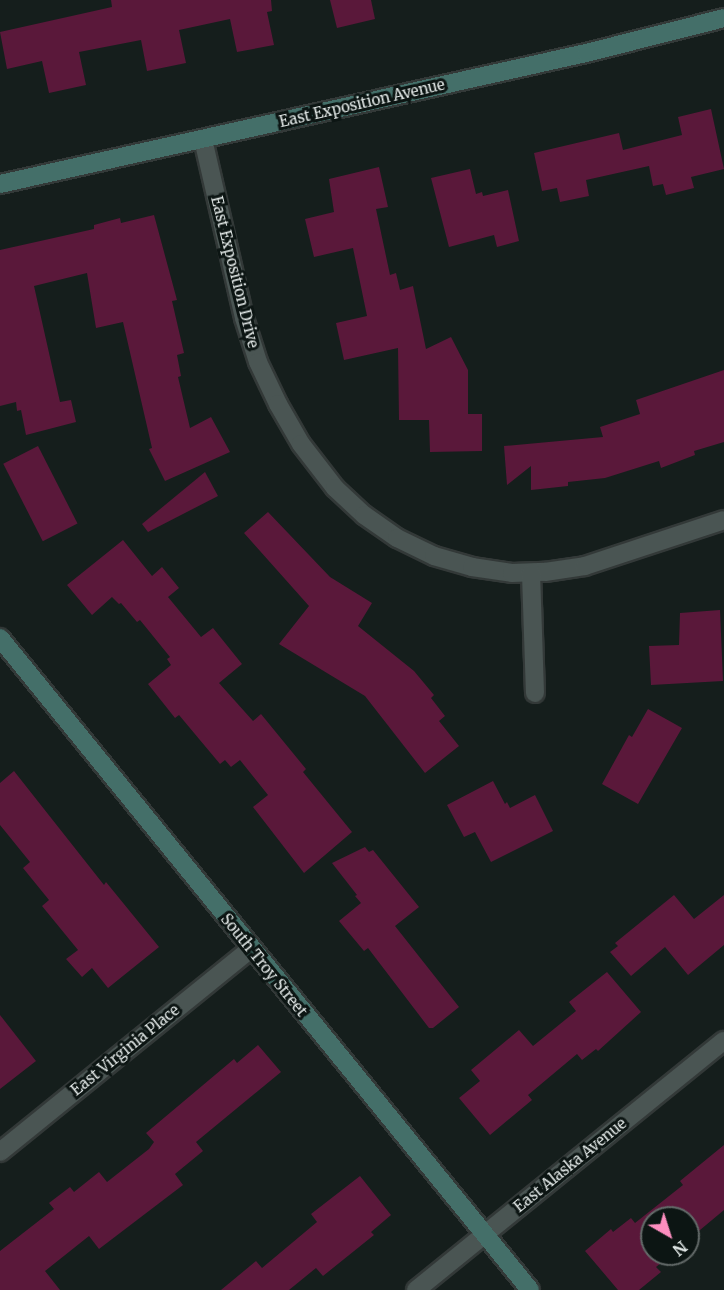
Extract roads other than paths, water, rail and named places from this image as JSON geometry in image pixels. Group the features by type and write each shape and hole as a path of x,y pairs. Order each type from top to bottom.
{"street":[{"name":"East Exposition Avenue","path":"0,184 586,53 724,18"},
{"name":"East Exposition Drive","path":"203,139 244,318 258,362 301,444 335,488 364,515 397,538 434,556 472,567 531,573 585,566 724,520"},
{"path":"531,573 535,693"},
{"name":"South Troy Street","path":"0,638 530,1290"},
{"name":"East Virginia Place","path":"0,1152 251,949"},
{"name":"East Alaska Avenue","path":"416,1290 724,1041"}]}
